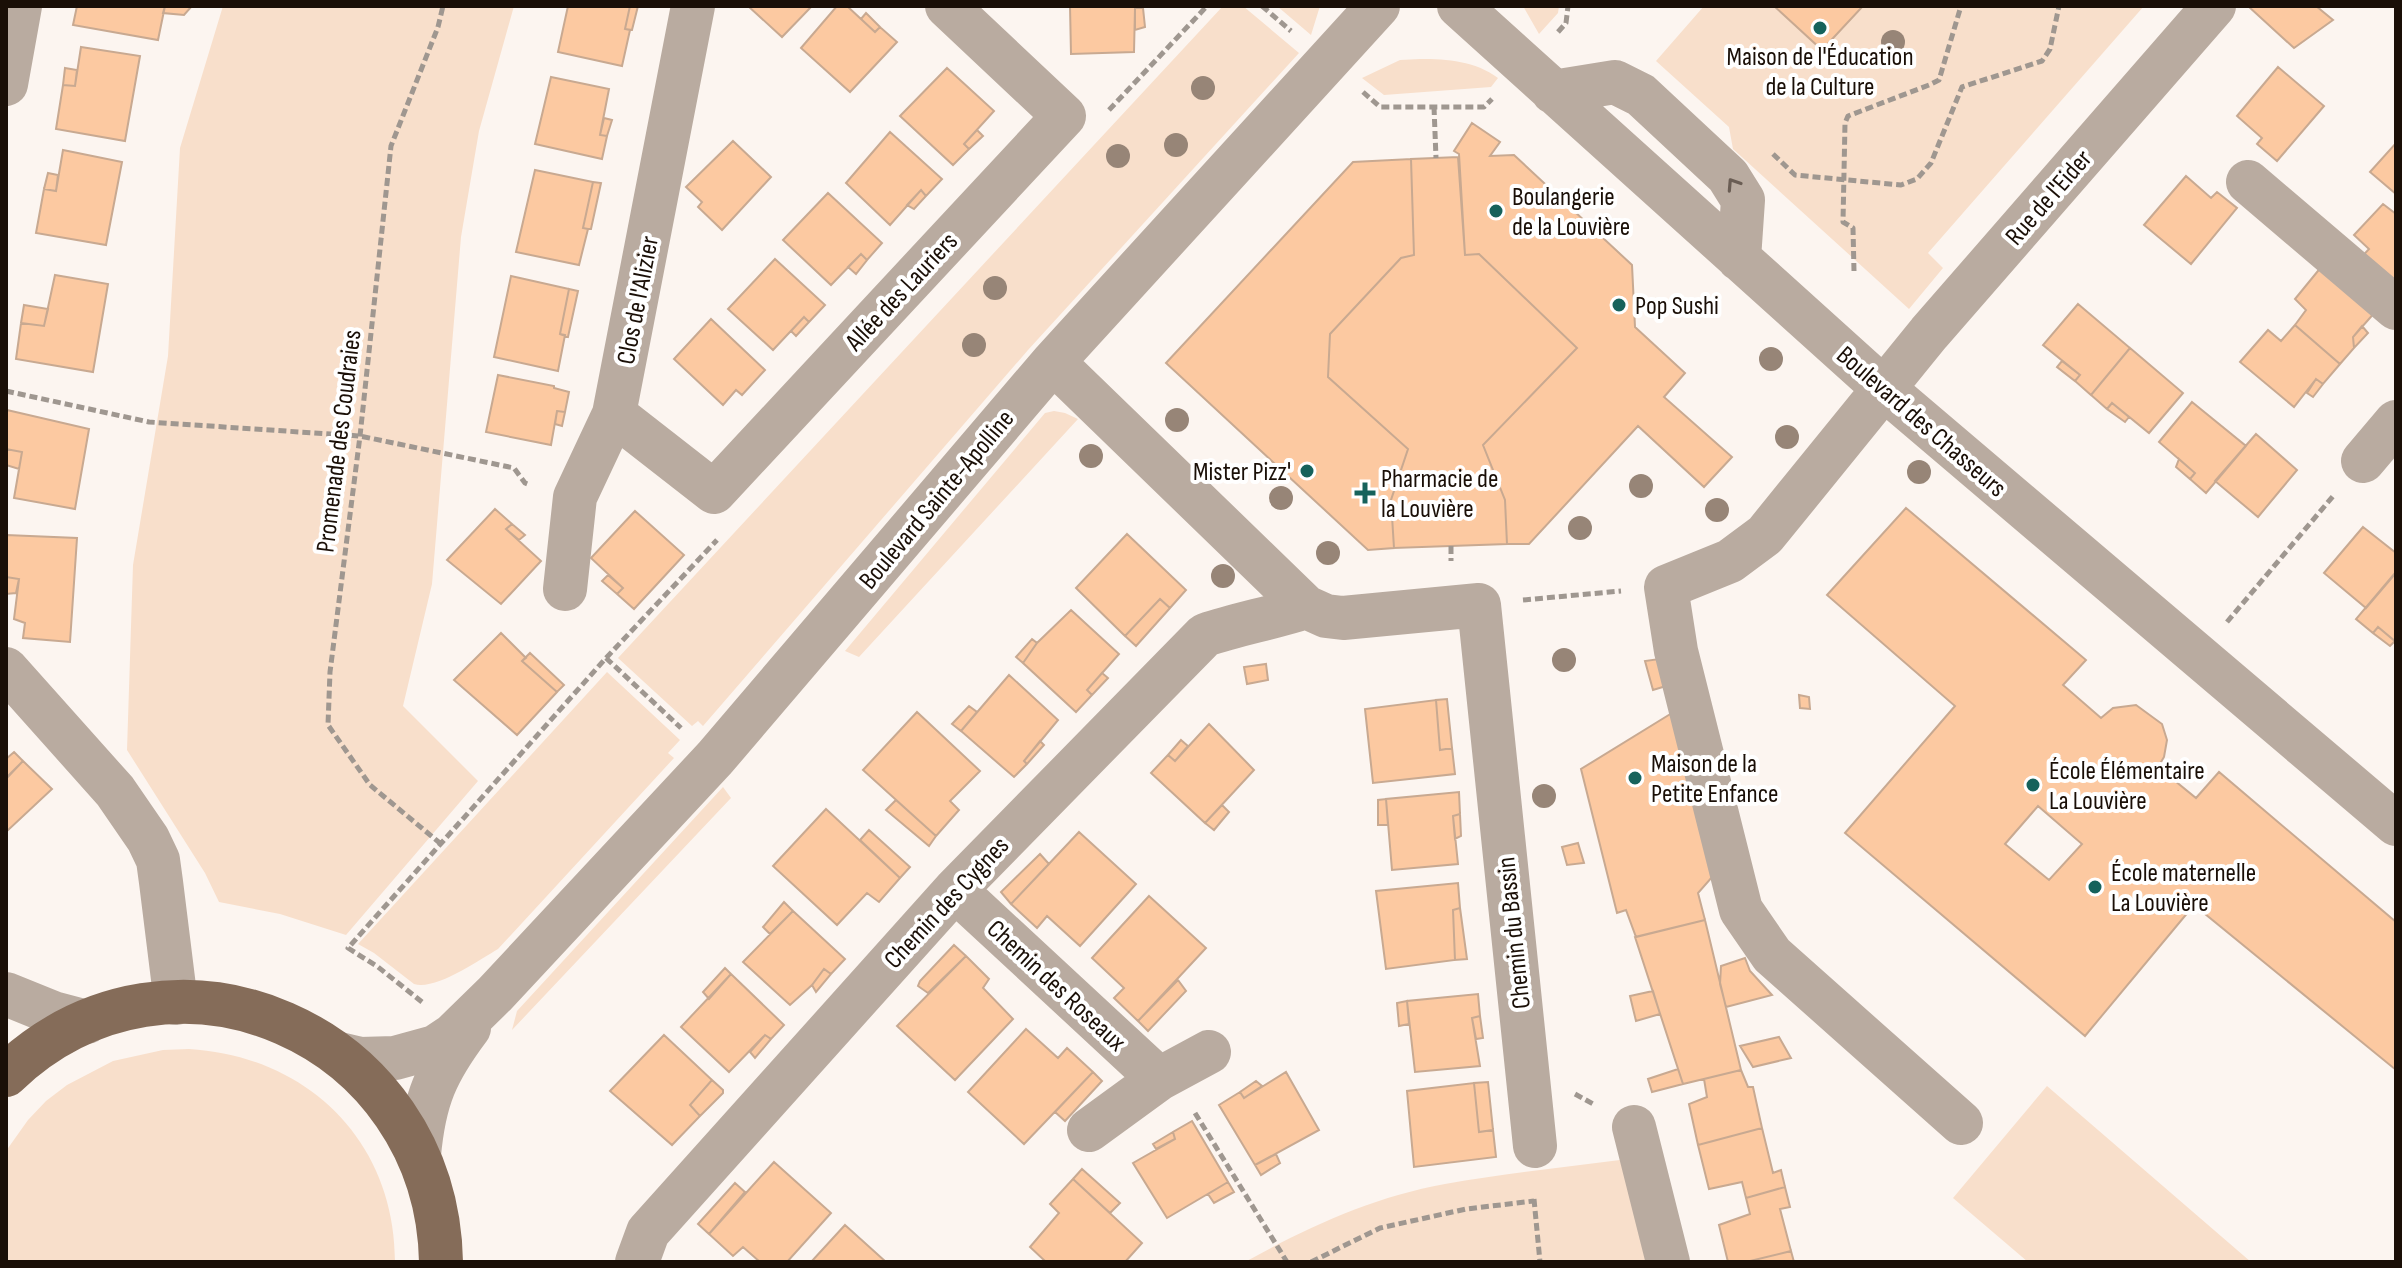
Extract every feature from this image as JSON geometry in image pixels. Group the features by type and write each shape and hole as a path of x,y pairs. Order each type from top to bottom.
{"main road":[{"path":"6,1075 20,1062 68,1032 118,1011 176,1003 217,1005 281,1021 339,1054 371,1083 398,1117 419,1155 433,1194 441,1262"},
{"path":"6,1031 33,1040 68,1032"}],"street":[{"path":"6,84 20,6"},
{"name":"Clos de l'Alizier","path":"565,589 575,497 614,414 693,6"},
{"name":"Allée des Lauriers","path":"614,414 714,492 1064,116 947,6"},
{"name":"Boulevard Sainte-Apolline","path":"339,1054 360,1059 395,1058 435,1047 453,1035 495,994 715,758 1053,362 1378,6"},
{"name":"Boulevard des Chasseurs","path":"1459,6 1883,388 2396,824"},
{"name":"Rue de l'Eider","path":"1883,388 2214,6"},
{"path":"1553,92 1615,82 1641,95 1728,176 1736,188 1743,200 1739,259"},
{"path":"2248,182 2396,308"},
{"path":"1053,362 1306,607 1326,616 1343,618 1479,605"},
{"path":"1883,388 1765,535 1730,561 1666,587 1676,651 1741,910 1772,955 1961,1123"},
{"path":"2363,461 2396,422"},
{"name":"Chemin du Bassin","path":"1479,605 1535,1146"},
{"name":"Chemin des Cygnes","path":"637,1262 648,1232 955,890 1205,635 1306,607"},
{"path":"6,669 115,791 148,839 160,871 176,1003"},
{"name":"Chemin des Roseaux","path":"955,890 1159,1079"},
{"path":"6,994 53,1013 68,1032"},
{"name":"Boulevard Sainte-Apolline","path":"419,1155 425,1108 433,1085 459,1041 495,994"},
{"path":"1089,1130 1159,1079 1209,1052"},
{"path":"1634,1127 1668,1262"}],"path":[{"name":"Promenade des Coudraies","path":"441,844 370,785 328,725 330,672 360,436 391,146 438,27 443,6"},
{"path":"1262,6 1295,34"},
{"path":"1548,42 1566,23 1568,6"},
{"path":"1854,271 1853,228 1843,222 1845,123 1848,116 1939,80 1961,6"},
{"path":"1845,180 1901,185 1917,179 1931,163 1962,87 2042,61 2050,49 2059,6"},
{"path":"1354,84 1380,107 1484,107 1499,92"},
{"path":"1434,107 1436,158"},
{"path":"6,391 149,422 360,436 514,468 525,483 575,497"},
{"path":"2224,625 2363,461"},
{"path":"1479,605 1666,587"},
{"path":"606,658 683,730"},
{"path":"348,948 378,967 428,1008"},
{"path":"1159,1079 1194,1110 1287,1262"},
{"path":"1535,1146 1534,1201 1540,1262"},
{"path":"1311,1262 1380,1228 1466,1209 1534,1201"}],"shaded area":[{"path":"223,6 514,6 479,131 461,237 432,584 403,706 478,781 346,935 280,914 219,902 205,873 127,750 133,565 168,356 180,148"},
{"path":"1223,6 1243,6 1299,53 1028,350 703,726 698,721 692,726 618,658"},
{"path":"1277,6 1320,6 1311,35"},
{"path":"1523,6 1559,6 1558,13 1539,34"},
{"path":"1704,6 2144,6 1928,253 1943,268 1909,309 1733,149 1729,127 1656,61"},
{"path":"1400,60 1461,62 1498,78 1491,87 1384,95 1362,78"},
{"path":"1054,411 1078,419 859,657 845,651 1045,413"},
{"path":"607,672 680,740 668,753 674,758 498,949 469,967 433,983 414,984 358,944"},
{"path":"723,787 731,798 512,1030 517,1011"},
{"path":"189,1049 232,1055 271,1068 306,1088 336,1113 361,1143 379,1179 391,1218 395,1262 6,1262 6,1151 28,1120 67,1085 113,1061 163,1050"},
{"path":"2047,1086 2251,1262 2028,1262 1953,1198"},
{"path":"1628,1159 1654,1262 1245,1262 1342,1215 1418,1190"}],"building":[{"path":"77,6 165,6 158,40 73,25"},
{"path":"165,6 192,6 184,15 163,13"},
{"path":"568,6 630,6 625,29 630,30 622,66 558,52"},
{"path":"630,6 638,6 632,30 625,29"},
{"path":"748,6 812,6 782,37"},
{"path":"837,6 847,6 875,32 880,27 897,42 850,92 801,48"},
{"path":"1070,6 1143,6 1135,8 1134,52 1071,54"},
{"name":"Maison de l'Éducation de la Culture","path":"1774,6 1863,6 1822,50"},
{"path":"2248,6 2316,6 2333,20 2294,48"},
{"path":"1135,8 1143,8 1145,27 1135,30"},
{"path":"866,13 880,27 875,32 861,19"},
{"path":"81,47 140,56 125,141 56,129 63,85 75,86"},
{"path":"2278,67 2324,106 2277,161 2257,144 2262,138 2237,116"},
{"path":"65,68 77,70 75,86 63,85"},
{"path":"947,68 994,111 964,144 969,149 953,165 900,116"},
{"path":"551,77 609,89 600,135 607,136 602,159 535,144"},
{"path":"604,118 612,120 607,136 600,135"},
{"path":"1472,123 1500,142 1490,156 1514,155 1632,265 1635,327 1685,373 1664,397 1732,457 1704,487 1638,426 1529,544 1507,544 1505,500 1483,445 1577,348 1479,254 1465,255 1459,154 1454,151"},
{"path":"977,130 983,136 969,149 964,144"},
{"path":"890,132 942,179 926,196 921,190 890,225 846,183"},
{"path":"733,141 771,177 722,230 698,207 702,202 686,187"},
{"path":"2396,143 2396,194 2370,172"},
{"path":"63,150 122,162 106,245 36,233 44,189 56,191"},
{"path":"1458,157 1465,255 1479,254 1577,348 1483,445 1505,500 1507,544 1394,548 1391,500 1408,449 1328,377 1330,334 1401,258 1414,255 1411,159"},
{"path":"1411,159 1414,255 1401,258 1330,334 1328,377 1408,449 1391,500 1394,548 1368,550 1166,363 1353,162"},
{"path":"535,170 593,182 583,228 588,229 579,265 516,252"},
{"path":"48,173 58,175 56,191 44,189"},
{"path":"2186,176 2211,198 2217,192 2237,208 2191,264 2144,225"},
{"path":"593,182 601,183 591,229 588,229 583,228"},
{"path":"921,190 926,196 914,209 907,205"},
{"path":"828,193 882,243 867,260 861,254 831,285 783,240"},
{"path":"2383,204 2396,214 2396,295 2357,262 2369,249 2354,235"},
{"path":"861,254 867,260 856,274 848,267"},
{"path":"775,259 825,305 809,322 804,317 773,350 728,309"},
{"path":"2322,266 2376,311 2353,337 2354,348 2340,364 2295,325 2306,310 2295,299"},
{"path":"55,275 108,284 93,372 16,359 21,323 44,326"},
{"path":"511,276 569,289 560,334 565,335 558,371 494,357"},
{"path":"569,289 578,291 568,337 560,334"},
{"path":"2078,304 2130,348 2091,395 2075,381 2080,375 2043,345"},
{"path":"24,305 48,309 44,326 21,323"},
{"path":"804,317 809,322 796,336 791,331"},
{"path":"711,319 765,370 742,395 736,390 723,405 674,359"},
{"path":"2295,325 2340,364 2323,384 2316,379 2294,407 2240,362 2268,330 2281,341"},
{"path":"2362,326 2368,333 2354,348 2353,337"},
{"path":"2130,348 2183,393 2149,433 2112,403 2107,409 2091,395"},
{"path":"2062,361 2080,375 2075,381 2057,367"},
{"path":"498,375 569,392 565,412 557,411 551,445 486,432"},
{"path":"2316,379 2323,384 2313,397 2307,393"},
{"path":"2192,402 2246,446 2206,493 2190,479 2195,473 2159,442"},
{"path":"2112,403 2129,417 2125,422 2107,409"},
{"path":"7,410 89,429 75,509 14,498 22,452 6,449"},
{"path":"557,411 565,412 562,426 555,424"},
{"path":"2256,434 2297,470 2258,517 2215,481"},
{"path":"6,449 22,452 19,469 6,465"},
{"path":"2179,459 2195,473 2190,479 2176,467"},
{"name":"École Élémentaire La Louvière","path":"1906,508 2086,660 2063,685 2101,718 2113,708 2136,705 2162,724 2167,740 2164,757 2158,767 2196,798 2219,772 2396,922 2396,1070 2194,905 2085,1036 1845,833 1955,706 1827,595","holes":["2038,806 2082,844 2049,880 2005,844"]},
{"path":"495,509 512,524 506,529 541,561 501,604 447,560"},
{"path":"635,511 684,555 634,609 617,594 623,588 591,558"},
{"path":"512,524 525,535 519,540 506,529"},
{"path":"2363,527 2396,553 2396,573 2366,608 2324,573"},
{"path":"1127,534 1186,590 1170,608 1160,599 1125,636 1076,588"},
{"path":"6,535 77,538 70,642 23,638 25,623 14,619 19,579 6,577"},
{"path":"2395,573 2396,642 2378,627 2373,633 2356,619"},
{"path":"608,575 623,588 617,594 602,581"},
{"path":"6,577 19,579 16,593 6,594"},
{"path":"1160,599 1170,608 1136,646 1125,636"},
{"path":"1071,610 1119,654 1087,690 1092,695 1076,712 1023,663 1037,643"},
{"path":"2378,627 2395,641 2390,646 2373,633"},
{"path":"501,633 526,658 522,661 557,692 517,735 454,680"},
{"path":"1032,639 1037,643 1023,663 1016,657"},
{"path":"530,653 564,685 557,692 522,661"},
{"path":"1659,659 1666,686 1653,690 1645,661"},
{"path":"1266,664 1268,680 1247,684 1244,667"},
{"path":"1102,673 1108,678 1092,695 1087,690"},
{"path":"1009,675 1058,720 1014,777 961,731"},
{"path":"1799,695 1809,697 1810,709 1800,708"},
{"path":"1447,699 1452,748 1440,750 1436,700"},
{"path":"1436,700 1440,750 1452,748 1455,774 1373,783 1365,709"},
{"path":"969,706 977,712 961,731 952,724"},
{"path":"917,712 980,771 950,801 959,810 936,836 863,770"},
{"path":"1672,713 1713,876 1698,893 1705,920 1636,937 1626,910 1617,913 1581,769"},
{"path":"1209,724 1254,770 1205,823 1151,773 1168,755 1175,761"},
{"path":"1181,740 1188,746 1175,761 1168,755"},
{"path":"1040,741 1044,745 1027,764 1024,761"},
{"path":"14,752 23,761 6,779 6,759"},
{"path":"23,761 52,789 6,832 6,778"},
{"path":"1459,792 1460,814 1453,816 1458,864 1392,870 1386,799"},
{"path":"1386,799 1388,825 1378,825 1378,800"},
{"path":"896,800 936,836 929,846 886,810"},
{"path":"1222,805 1229,812 1214,830 1205,823"},
{"path":"826,809 900,878 879,902 867,893 837,925 773,866"},
{"path":"1460,814 1461,836 1455,839 1453,816"},
{"path":"869,830 910,867 900,878 860,840"},
{"path":"1079,832 1136,884 1080,946 1047,916 1037,928 1011,904"},
{"path":"1578,843 1584,863 1567,865 1562,847"},
{"path":"1040,854 1049,864 1011,904 1001,892"},
{"path":"1458,883 1460,908 1453,910 1455,960 1386,969 1376,891"},
{"path":"1149,896 1206,948 1138,1021 1114,998 1124,988 1092,958"},
{"path":"784,902 793,911 770,934 763,927"},
{"path":"1460,908 1467,959 1455,960 1453,910"},
{"path":"793,911 845,959 831,974 824,969 790,1005 743,962"},
{"path":"1705,920 1741,1070 1683,1084 1635,937"},
{"path":"954,945 966,956 928,993 918,986 920,981"},
{"path":"966,956 989,979 983,988 1013,1019 955,1080 897,1026"},
{"path":"1745,958 1750,971 1772,995 1726,1007 1720,984 1721,966"},
{"path":"725,968 731,974 709,999 703,992"},
{"path":"824,969 831,974 816,992 812,985"},
{"path":"731,974 784,1025 771,1039 765,1035 729,1072 681,1027"},
{"path":"1178,980 1186,991 1148,1031 1138,1021"},
{"path":"1653,991 1660,1014 1636,1021 1630,996"},
{"path":"1478,994 1480,1016 1472,1018 1480,1066 1415,1072 1407,1001"},
{"path":"1407,1001 1409,1024 1399,1026 1397,1003"},
{"path":"1480,1016 1483,1038 1476,1039 1472,1018"},
{"path":"1026,1029 1058,1058 1067,1048 1093,1072 1024,1144 968,1092"},
{"path":"664,1035 712,1080 690,1105 700,1116 672,1145 610,1091"},
{"path":"765,1035 771,1039 755,1058 750,1052"},
{"path":"1779,1037 1791,1058 1753,1067 1740,1046"},
{"path":"1678,1069 1683,1084 1652,1092 1648,1079"},
{"path":"1741,1070 1748,1087 1753,1087 1762,1128 1698,1145 1689,1104 1707,1097 1704,1079"},
{"path":"1093,1072 1102,1081 1065,1121 1055,1112"},
{"path":"1286,1072 1319,1130 1255,1165 1219,1105 1240,1092 1244,1098"},
{"path":"712,1080 723,1093 700,1116 690,1105"},
{"path":"1256,1081 1262,1086 1244,1098 1240,1092"},
{"path":"1488,1082 1493,1130 1479,1132 1474,1083"},
{"path":"1474,1083 1479,1132 1493,1130 1496,1157 1414,1167 1407,1091"},
{"path":"1192,1121 1228,1182 1167,1218 1133,1163 1175,1139 1173,1132"},
{"path":"1762,1128 1773,1173 1781,1170 1785,1187 1746,1198 1742,1182 1709,1189 1698,1145"},
{"path":"1173,1132 1175,1139 1156,1149 1153,1144"},
{"path":"1276,1154 1280,1163 1261,1175 1255,1165"},
{"path":"774,1162 831,1213 787,1262 760,1262 743,1247 733,1256 709,1234"},
{"path":"1082,1169 1120,1203 1110,1213 1073,1179"},
{"path":"1073,1179 1142,1243 1125,1262 1046,1262 1030,1247 1059,1213 1050,1204"},
{"path":"1228,1182 1234,1192 1214,1203 1208,1194"},
{"path":"735,1183 745,1192 709,1234 698,1224"},
{"path":"1785,1187 1790,1207 1780,1209 1791,1251 1746,1262 1728,1262 1719,1225 1750,1214 1746,1198"},
{"path":"845,1225 886,1262 811,1262"},
{"path":"1791,1251 1794,1262 1746,1262"}],"place":[{"name":"Maison de l'Éducation de la Culture","path":"1820,28"},
{"name":"Boulangerie de la Louvière","path":"1496,211"},
{"name":"Pop Sushi","path":"1619,305"},
{"name":"Mister Pizz'","path":"1307,471"},
{"name":"Pharmacie de la Louvière","path":"1365,493"},
{"name":"Maison de la Petite Enfance","path":"1635,778"},
{"name":"École Élémentaire La Louvière","path":"2033,785"},
{"name":"École maternelle La Louvière","path":"2095,887"}]}
